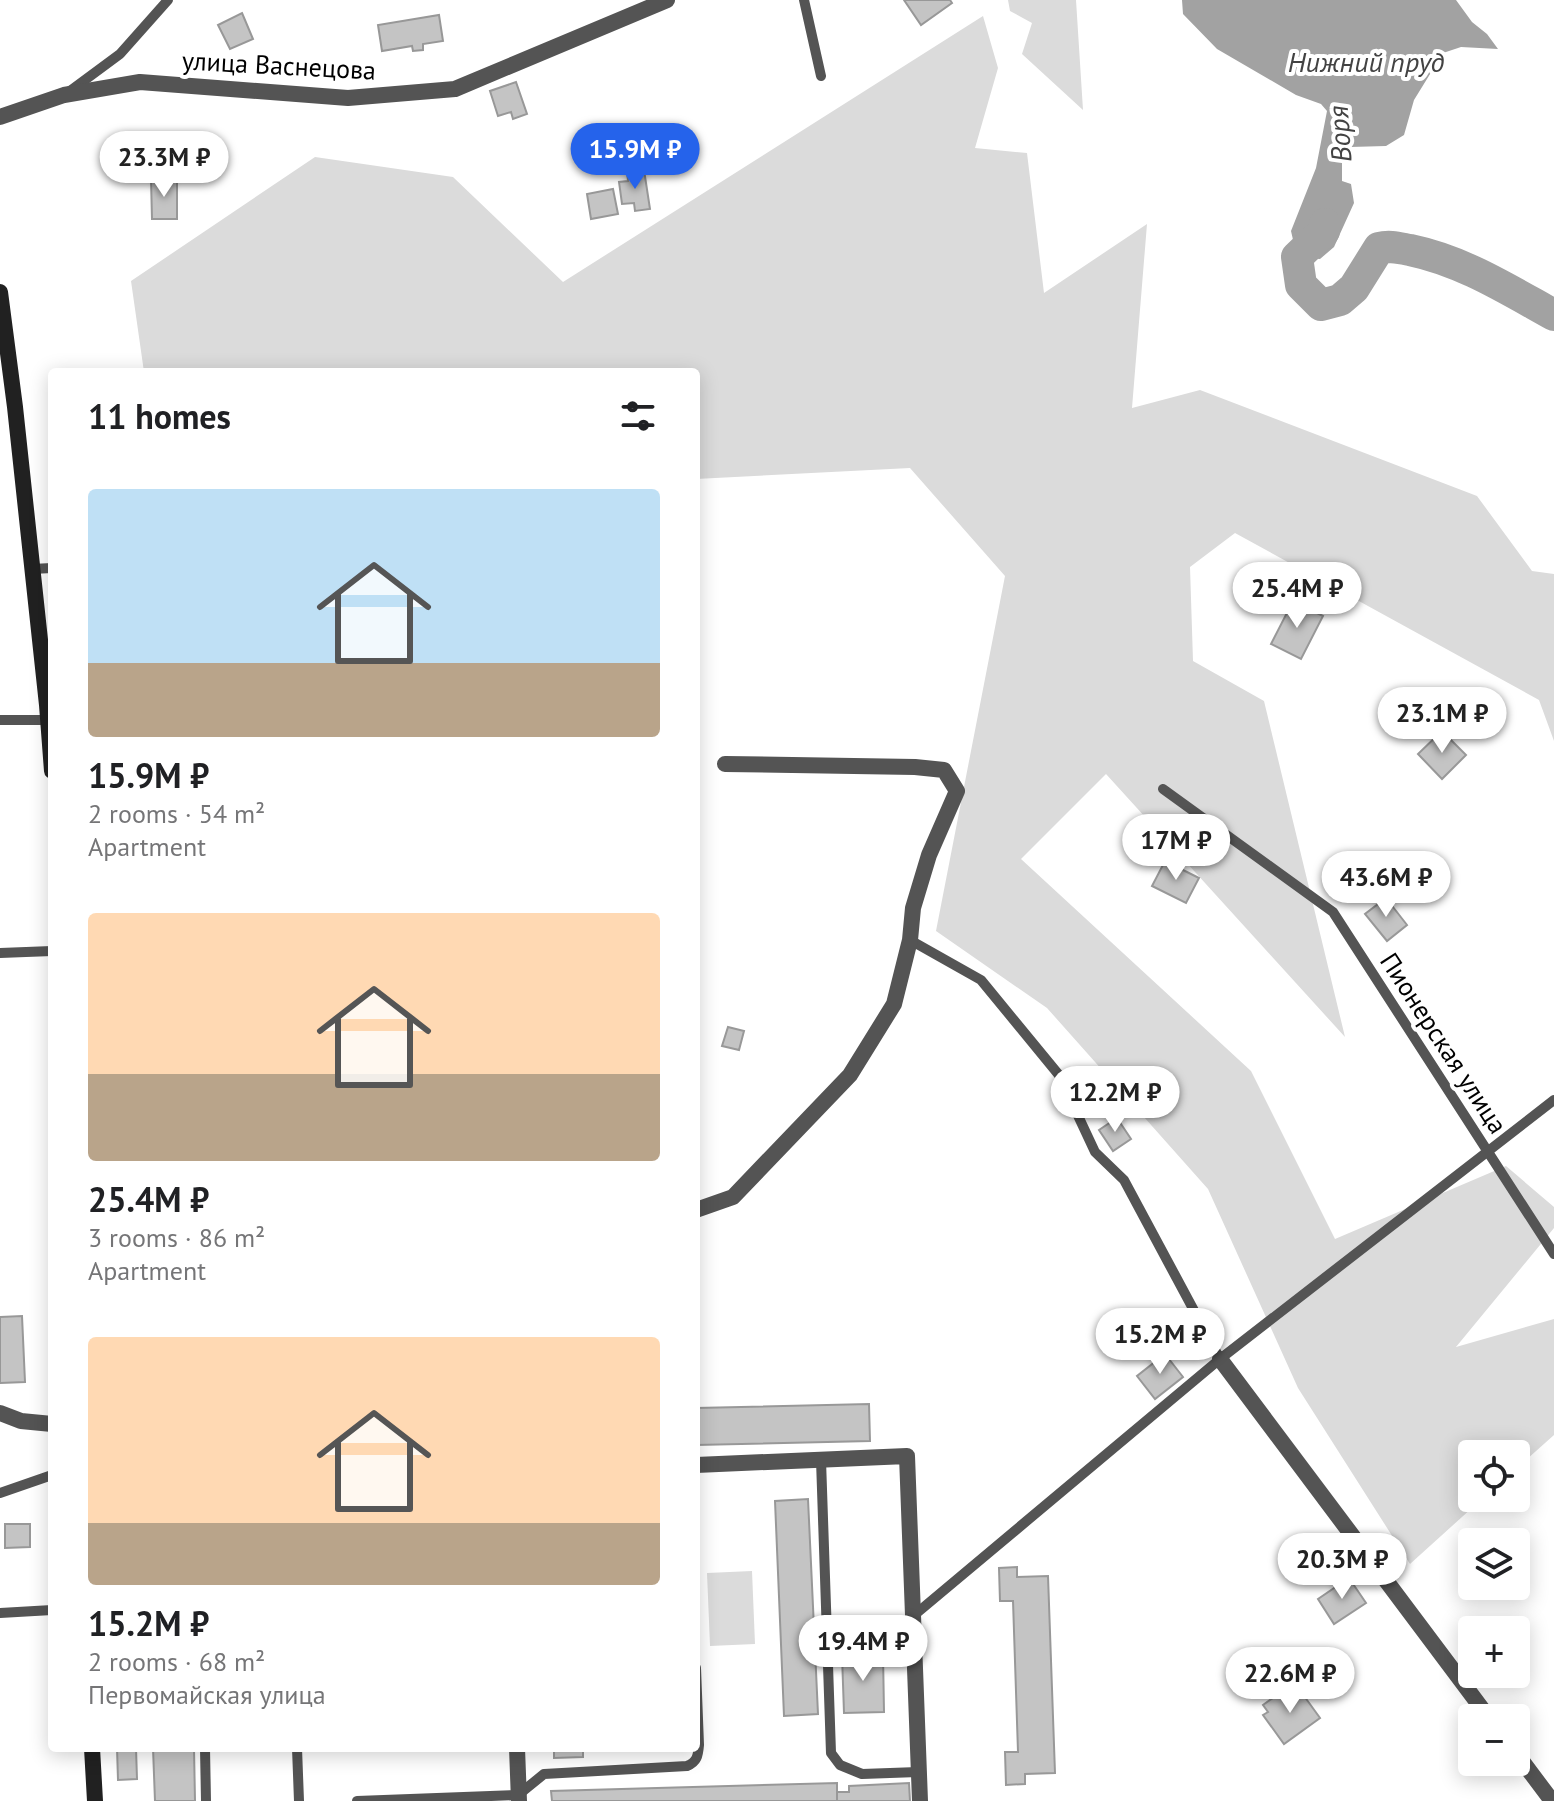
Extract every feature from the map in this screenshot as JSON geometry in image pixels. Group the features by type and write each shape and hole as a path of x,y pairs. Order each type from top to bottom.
{"street":[{"name":"улица Васнецова","path":"0,117 64,95 140,82 348,98 455,89 667,0"},
{"path":"0,292 48,720"},
{"path":"700,1209 733,1197 850,1075 894,1004 910,940 913,908 929,855 957,791 944,770 725,764"},
{"path":"1220,1359 1479,1704"},
{"path":"0,1413 21,1421 48,1424"},
{"path":"700,1465 907,1456 920,1801"},
{"path":"92,1752 95,1801"},
{"path":"517,1752 518,1798"},
{"path":"1530,1772 1552,1801"}],"lane":[{"path":"64,95 120,54 168,0"},
{"path":"804,0 821,76"},
{"path":"32,569 48,568"},
{"path":"0,720 48,720"},
{"name":"Пионерская улица","path":"1163,789 1333,912 1554,1254"},
{"path":"910,940 981,980 1059,1075 1095,1152 1124,1180 1220,1359"},
{"path":"0,953 48,951"},
{"path":"912,1617 1220,1359 1554,1100"},
{"path":"821,1460 831,1753 840,1765 862,1774 918,1772"},
{"path":"0,1493 48,1476"},
{"path":"0,1613 48,1610"},
{"path":"205,1752 206,1801"},
{"path":"297,1752 299,1801"},
{"path":"357,1801 518,1798 544,1774 687,1766 694,1763 698,1752"}],"shaded area":[{"path":"1008,0 1076,0 1083,110 1022,54 1032,23 1010,11"},
{"path":"983,16 998,68 975,148 1027,153 1044,293 1147,224 1132,408 1200,390 1477,496 1532,571 1554,574 1554,741 1539,700 1235,533 1190,567 1193,661 1264,701 1345,1037 1106,774 1021,859 1251,1071 1335,1239 1506,1166 1554,1207 1554,1228 1456,1347 1554,1319 1554,1435 1530,1456 1530,1440 1458,1440 1458,1512 1468,1512 1410,1564 1298,1388 1208,1189 1047,1008 936,931 1005,576 910,468 700,479 700,368 143,368 131,281 315,157 453,177 563,282"},
{"path":"752,1571 755,1644 710,1646 707,1573"}],"water":[{"name":"Нижний пруд","path":"1182,0 1456,0 1498,49 1461,47 1443,53 1414,100 1404,135 1386,146 1350,147 1342,163 1342,181 1351,184 1354,203 1334,247 1320,259 1297,257 1291,231 1316,168 1327,111 1321,104 1296,95 1217,49 1183,14"}],"building":[{"path":"904,0 950,0 952,3 921,25"},
{"path":"242,13 253,39 230,49 218,25"},
{"path":"439,15 443,41 423,44 423,50 413,51 412,46 382,51 378,25"},
{"path":"516,82 527,114 513,119 511,112 498,116 490,91"},
{"path":"644,170 650,209 635,211 634,203 622,204 619,182 628,181 627,172"},
{"path":"151,179 177,179 177,219 152,219"},
{"path":"613,189 618,214 591,219 587,194"},
{"path":"1293,601 1323,616 1301,659 1271,644"},
{"path":"1442,731 1466,755 1442,779 1418,754"},
{"path":"1165,861 1199,878 1186,903 1152,886"},
{"path":"1386,898 1407,925 1387,941 1365,914"},
{"path":"728,1027 744,1031 739,1050 722,1046"},
{"path":"1117,1118 1131,1139 1113,1151 1099,1130"},
{"path":"22,1316 25,1382 0,1383 0,1317"},
{"path":"1165,1354 1183,1377 1155,1399 1137,1376"},
{"path":"869,1404 870,1441 700,1445 700,1408"},
{"path":"808,1499 818,1714 784,1716 775,1501"},
{"path":"5,1524 30,1524 30,1547 5,1548"},
{"path":"1017,1567 1017,1577 1048,1576 1055,1773 1025,1774 1025,1784 1006,1785 1005,1752 1018,1752 1013,1601 1000,1601 999,1568"},
{"path":"1349,1578 1366,1603 1334,1624 1318,1599"},
{"path":"883,1654 884,1712 844,1713 842,1655"},
{"path":"1299,1689 1320,1718 1284,1744 1263,1715 1268,1712 1263,1705 1284,1690 1291,1695"},
{"path":"117,1752 136,1752 137,1779 118,1780"},
{"path":"153,1752 194,1752 195,1801 155,1801"},
{"path":"554,1752 583,1752 583,1757 554,1758"},
{"path":"837,1783 837,1801 552,1801 551,1791"},
{"path":"909,1783 910,1801 837,1801 837,1792 849,1792 849,1786"}],"waterway":[{"name":"Воря","path":"1325,224 1324,231 1297,257 1301,285 1321,305 1340,300 1354,288 1379,248 1391,247 1448,261 1554,315"}]}
